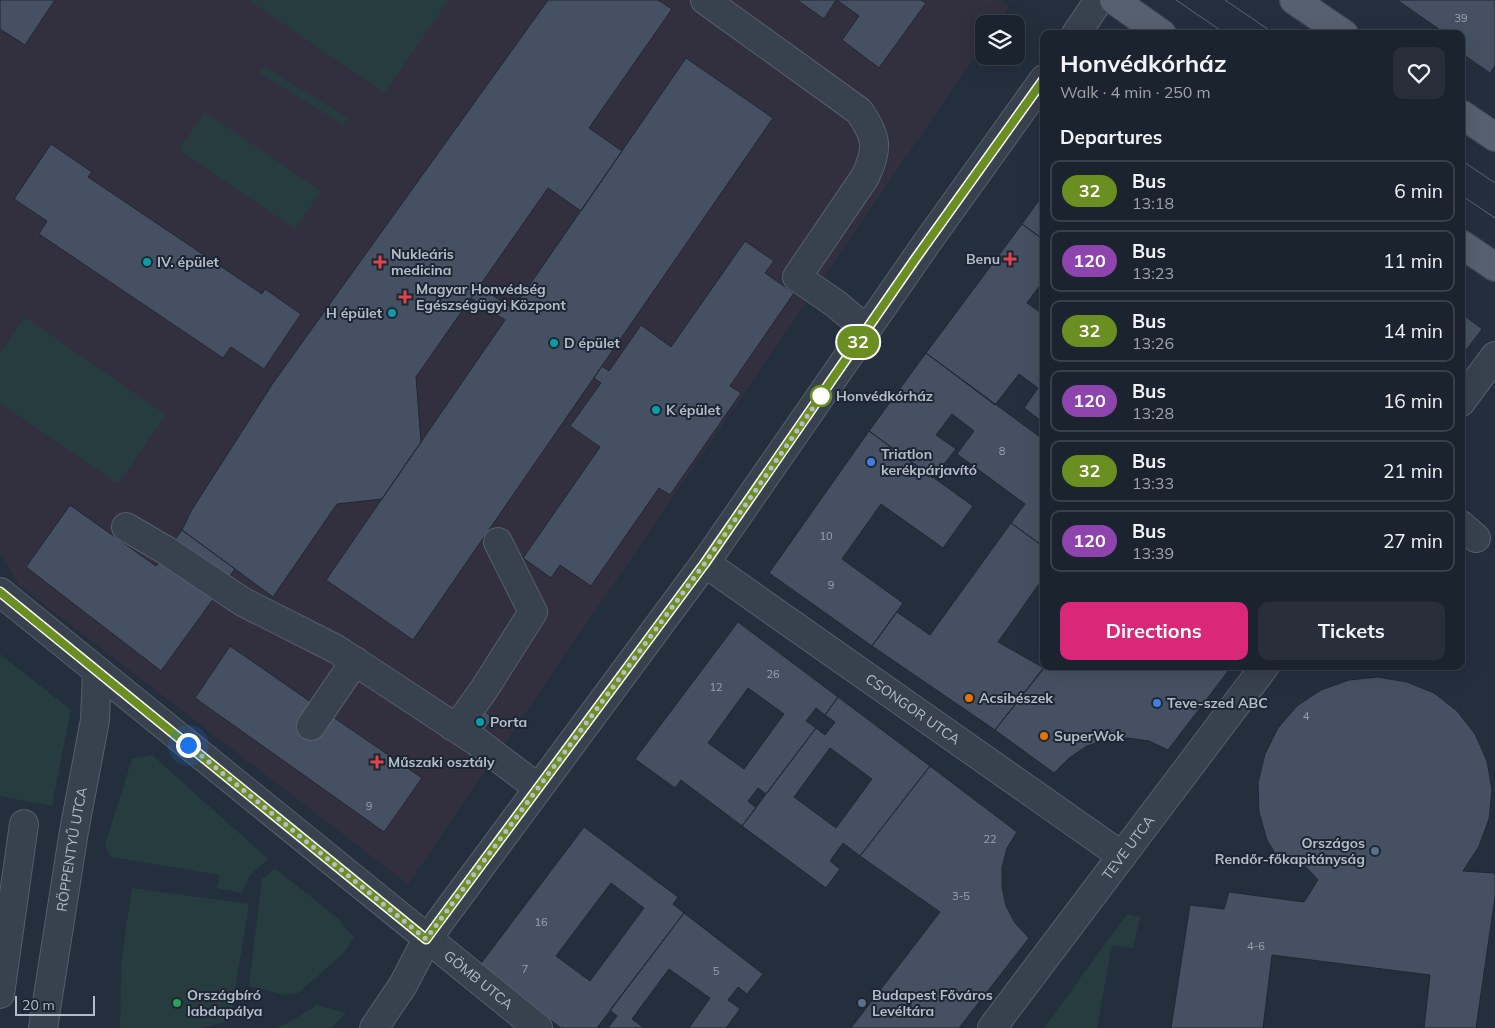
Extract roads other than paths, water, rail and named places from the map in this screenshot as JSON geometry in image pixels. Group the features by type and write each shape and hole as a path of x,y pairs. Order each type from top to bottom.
{"main road":[{"path":"1114,0 1156,30"},
{"path":"1294,0 1338,30"},
{"path":"1465,117 1495,137"},
{"path":"1465,247 1495,268"}],"street":[{"path":"705,0 859,112 870,128 875,145 873,160 865,177 797,277 836,304 867,330"},
{"path":"1079,30 1099,0"},
{"path":"374,1028 403,985 426,939 705,563 1040,85"},
{"path":"1465,397 1495,356"},
{"path":"126,527 167,551 243,602 336,649 355,661 476,742 538,788"},
{"path":"452,726 462,720 468,713 533,612 498,542"},
{"name":"CSONGOR UTCA","path":"705,563 1122,856"},
{"name":"GÖMB UTCA","path":"0,592 538,1028"},
{"path":"311,726 355,661"},
{"name":"TEVE UTCA","path":"992,1028 1262,670"},
{"name":"RÖPPENTYŰ UTCA","path":"43,1028 74,831 95,720 97,671"},
{"path":"0,994 24,824"}],"tram line":[{"path":"1176,0 1220,30"},
{"path":"1225,0 1269,30"},
{"path":"1465,163 1495,183"},
{"path":"1465,198 1495,218"}],"place":[{"name":"Benu","path":"1010,259"},
{"name":"IV. épület","path":"147,262"},
{"name":"Nukleáris medicina","path":"380,262"},
{"name":"Magyar Honvédség Egészségügyi Központ","path":"405,297"},
{"name":"H épület","path":"392,313"},
{"name":"D épület","path":"554,343"},
{"name":"Honvédkórház","path":"821,396"},
{"name":"K épület","path":"656,410"},
{"name":"Triatlon kerékpárjavító","path":"871,462"},
{"name":"Acsibészek","path":"969,698"},
{"name":"Teve-szed ABC","path":"1157,703"},
{"name":"Porta","path":"480,722"},
{"name":"SuperWok","path":"1044,736"},
{"name":"Műszaki osztály","path":"377,762"},
{"name":"Országos Rendőr-főkapitányság","path":"1375,851"},
{"name":"Országbíró labdapálya","path":"177,1003"},
{"name":"Budapest Főváros Levéltára","path":"862,1003"}]}
